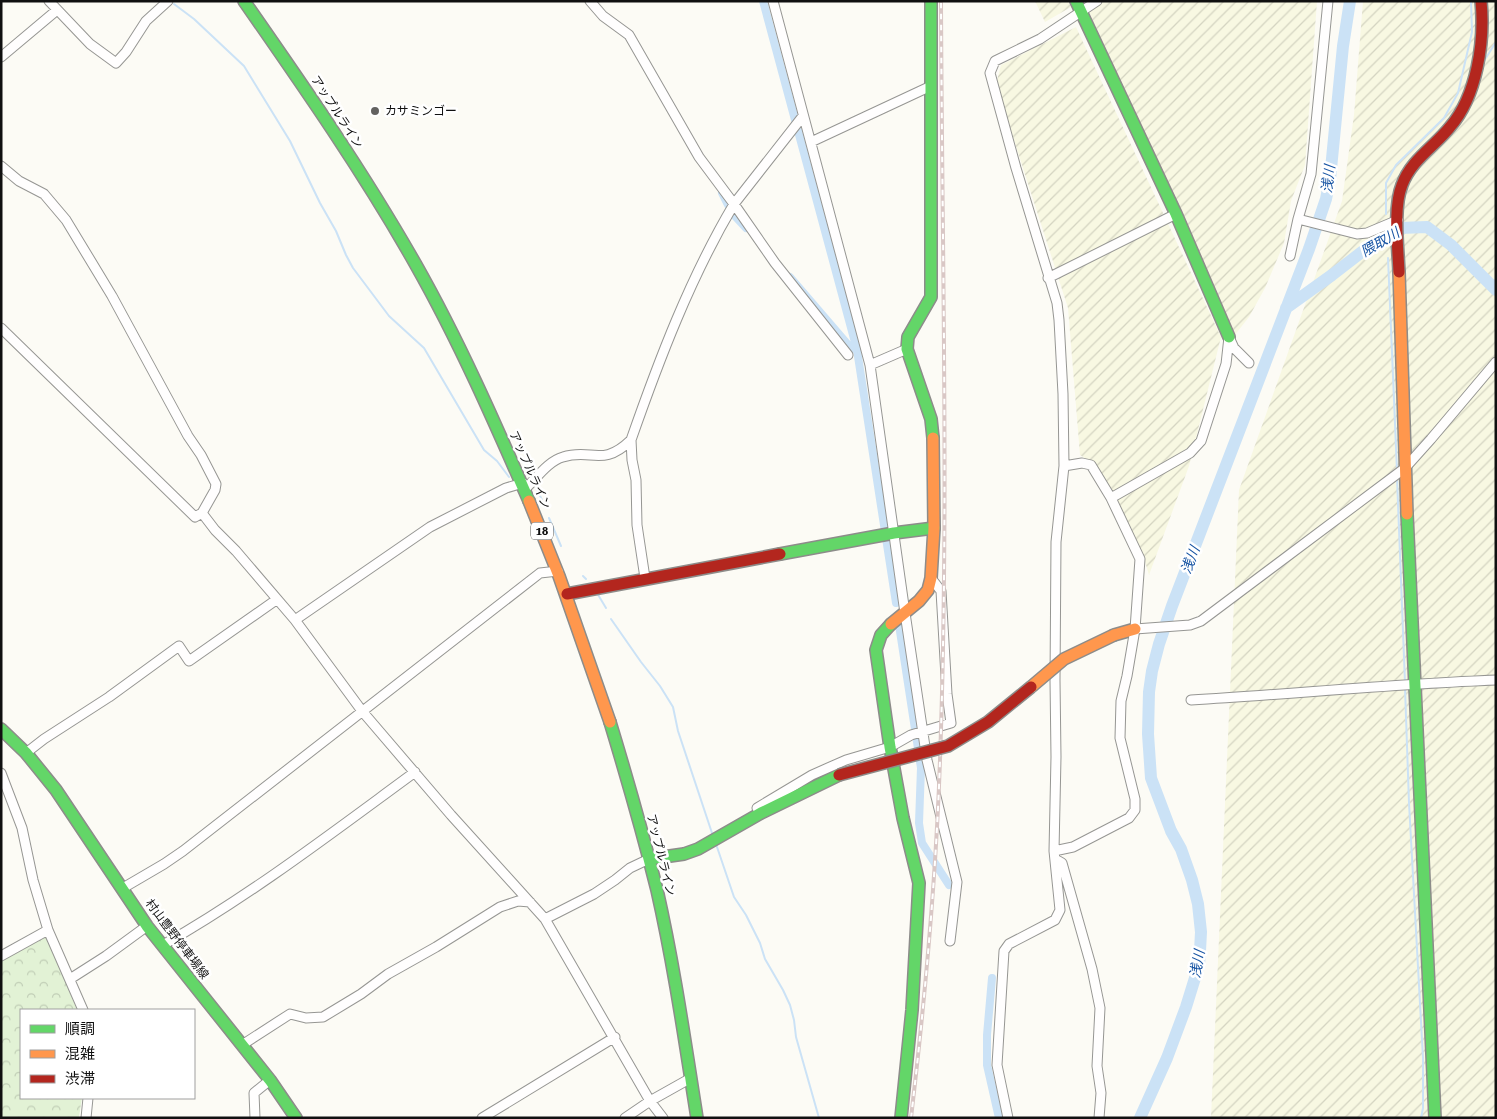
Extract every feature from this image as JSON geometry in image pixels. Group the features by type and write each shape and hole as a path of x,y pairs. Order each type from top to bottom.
{"main road":[{"name":"アップルライン","path":"244,1 293,71 384,212 438,306 524,486 567,594 609,718 649,859 667,937 698,1118"},
{"path":"901,1118 912,1010 920,883 908,841 890,747 876,650 880,635 919,601 928,590 932,578 934,435 931,419 907,349 908,337 931,298 931,1"},
{"path":"1433,1115 1416,683 1405,468 1397,222 1401,187 1410,168 1452,126 1464,109 1470,92 1481,41 1483,27 1481,1"},
{"path":"1078,6 1176,214 1229,337"},
{"path":"567,594 645,578 934,528"},
{"path":"649,859 684,854 698,849 761,813 839,774 948,746 988,722 1064,659 1114,635 1136,629"},
{"name":"村山豊野停車場線","path":"1,729 26,753 56,790 147,926 270,1080 296,1118"}],"street":[{"path":"50,1 90,44 116,63 126,52 146,21 168,1"},
{"path":"590,1 602,16 629,35 699,157 775,263 848,355"},
{"path":"773,1 802,118 811,142 870,365 888,535 905,613 918,733 927,760 957,882 950,941"},
{"path":"1008,1118 997,1065 1004,951 1009,944 1055,920 1060,910 1055,855 1056,542 1064,466 1057,303 1048,278 990,73 995,61 1040,39 1078,6 1097,1"},
{"path":"1290,256 1311,174 1328,1"},
{"path":"1,57 57,10"},
{"path":"811,142 931,86"},
{"path":"645,578 637,525 636,480 631,440 652,378 692,285 734,204 802,118"},
{"path":"1,166 18,181 44,194 58,209 91,260 153,374 214,479 216,484 215,490 202,513 195,517 1,328"},
{"path":"1048,278 1176,214"},
{"path":"1300,220 1357,234 1367,233 1397,222"},
{"path":"1229,337 1234,348 1249,362"},
{"path":"1111,498 1190,453 1201,441 1226,364 1229,337"},
{"path":"870,365 907,349"},
{"path":"1136,629 1186,625 1201,621 1405,468 1496,362"},
{"path":"295,620 430,527 506,488 524,486 553,461 562,456 607,456 623,448 631,440"},
{"path":"1055,855 1129,818 1134,810 1135,799 1120,738 1120,701 1136,629 1140,559 1111,498 1091,464 1082,463 1064,466"},
{"path":"202,513 295,620 362,711 451,815 545,919 650,1101 663,1118"},
{"path":"123,888 183,851 540,574 558,571"},
{"path":"761,813 757,808 812,775 846,760 890,747 918,733 951,723 941,591 932,578"},
{"path":"26,753 44,738 109,697 179,646 190,661 276,600"},
{"path":"1191,700 1416,683 1496,680"},
{"path":"163,945 193,928 244,894 415,772"},
{"path":"1,773 22,828 33,880 48,930 84,1009"},
{"path":"1055,855 1062,864 1092,969 1100,1008 1097,1066 1101,1093 1099,1118"},
{"path":"545,919 594,894 630,868 649,859"},
{"path":"242,1045 290,1014 306,1018 323,1017 361,994 388,974 500,907 518,901 530,902"},
{"path":"70,979 147,926"},
{"path":"1,956 48,930"},
{"path":"482,1118 614,1037"},
{"path":"625,1118 650,1101 691,1078"},
{"path":"255,1118 254,1093 270,1080"},
{"path":"86,1118 88,1099"}],"green space":[{"path":"1035,1 1068,1 1071,7 1045,22"},
{"path":"1084,1 1317,1 1305,165 1291,201 1284,243 1265,288 1249,317 1234,336"},
{"path":"1363,1 1496,1 1496,1118 1211,1118 1239,490 1342,201 1354,115"},
{"path":"1076,27 1221,337 1189,466 1149,575 1143,555 1095,465 1080,455 1068,308 996,84 1001,65"},
{"path":"43,937 47,937 77,1009 20,1009 20,1099 82,1099 79,1117 1,1118 1,959"}],"waterway":[{"path":"763,1 857,350 896,603"},
{"name":"浅川","path":"1140,1118 1167,1058 1186,1007 1199,965 1201,932 1198,904 1192,880 1151,778 1148,734 1149,692 1152,671 1172,606 1309,249 1326,199 1330,179 1343,46 1350,1"},
{"path":"1386,214 1386,183 1396,165 1444,118 1458,93 1472,32 1471,1"},
{"path":"174,4 194,19 244,66 290,141 353,268 389,316 424,348 484,450 497,461 509,477"},
{"path":"1484,61 1496,42"},
{"path":"722,193 728,205"},
{"path":"733,214 746,228"},
{"name":"隈取川","path":"1286,308 1367,248 1400,228 1427,227 1451,245 1496,290"},
{"path":"1388,258 1397,471"},
{"path":"790,277 851,348 857,350"},
{"path":"1397,478 1405,683"},
{"path":"536,488 542,500"},
{"path":"549,518 561,546"},
{"path":"583,576 586,579"},
{"path":"597,593 606,608"},
{"path":"611,619 673,707 678,731 712,833"},
{"path":"899,625 921,768 919,823 922,843 949,885"},
{"path":"1405,688 1409,803 1423,1058 1423,1108 1421,1118"},
{"path":"717,847 734,897 746,915 760,943 765,959 790,1005 796,1037 819,1118"},
{"path":"992,978 987,1035 987,1065 999,1118"}],"railway":[{"path":"911,1118 933,894 943,665 945,475 941,1"}],"traffic: fast":[{"path":"244,1 355,164 416,265 461,352 529,501"},
{"path":"931,1 931,297 908,337 907,349 931,419 933,438"},
{"path":"1076,1 1176,214 1229,337"},
{"path":"1407,514 1435,1118"},
{"path":"780,554 894,533 934,528"},
{"path":"891,624 881,635 876,650 890,747 903,818 919,883 912,1010 901,1118"},
{"path":"610,722 657,890 674,975 697,1118"},
{"path":"1,729 26,753 56,790 147,926 270,1080 296,1118"},
{"path":"649,859 684,854 698,849 761,813 839,775"}],"traffic: slow":[{"path":"1399,272 1407,514"},
{"path":"891,624 919,601 928,590 931,578 934,528 933,438"},
{"path":"529,501 559,576 610,722"},
{"path":"1114,635 1135,629"},
{"path":"1031,687 1064,659 1114,635"}],"traffic: jam":[{"path":"1399,272 1397,228 1399,194 1411,168 1450,127 1467,100 1473,84 1480,50 1482,33 1481,1"},
{"path":"567,594 780,554"},
{"path":"839,775 948,746 988,722 1031,687"}],"place":[{"name":"カサミンゴー","path":"375,111"}]}
